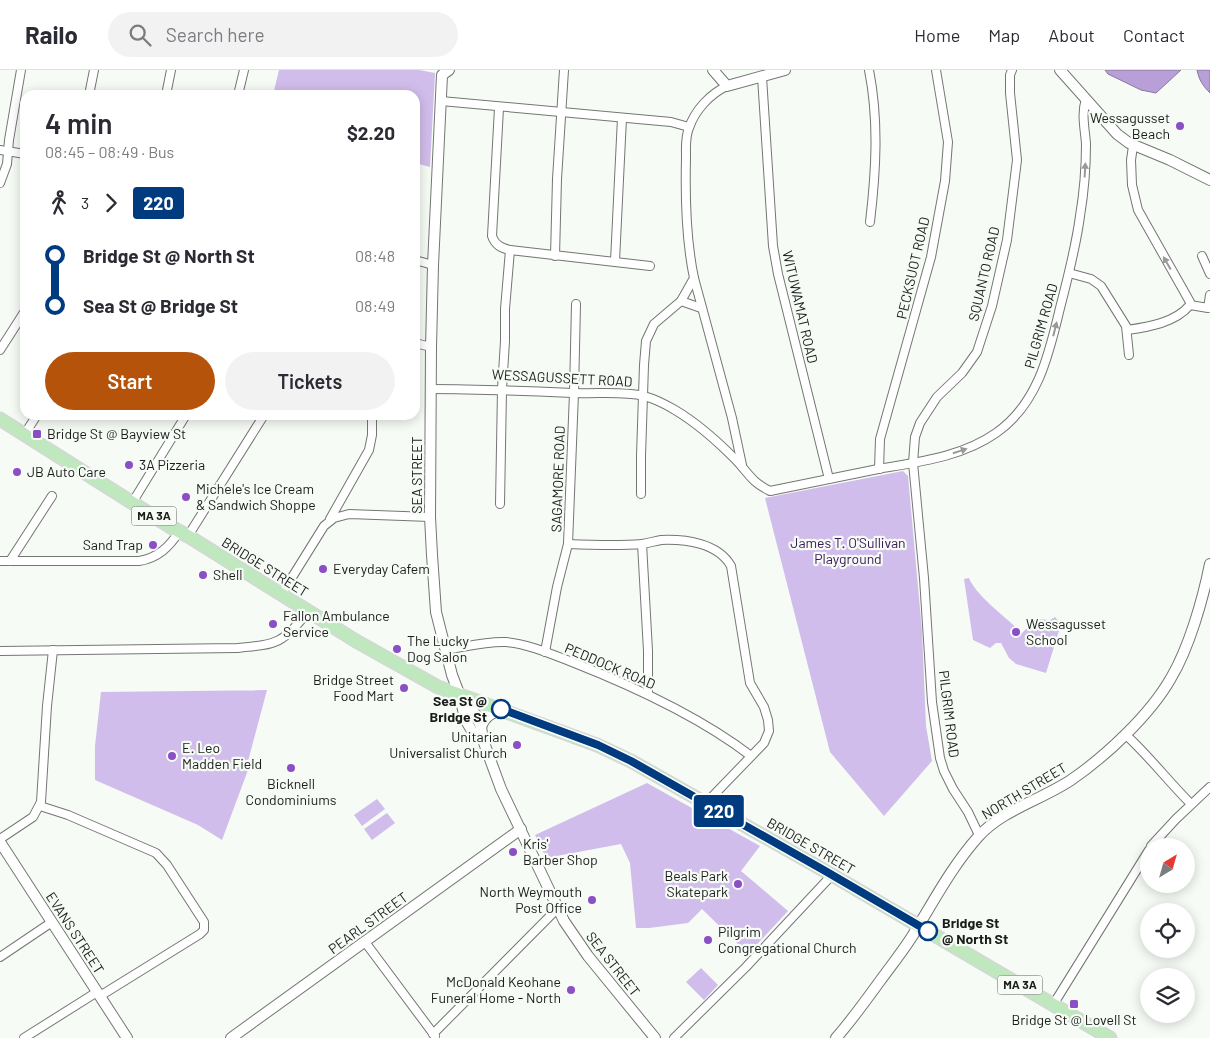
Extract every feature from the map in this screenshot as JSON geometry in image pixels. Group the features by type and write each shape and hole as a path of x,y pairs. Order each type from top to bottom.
{"main road":[{"name":"BRIDGE STREET","path":"0,419 308,612 438,687 598,745 631,761 832,875 1105,1037"}],"street":[{"path":"0,183 5,172 4,151 21,70"},
{"path":"89,90 94,70"},
{"path":"167,90 171,70"},
{"path":"239,90 244,70"},
{"path":"555,256 560,113 564,70"},
{"path":"713,70 727,86"},
{"path":"742,466 732,418 694,278 690,256 685,181 686,138 689,127 709,97 718,90 785,70"},
{"path":"869,70 876,126 876,164 870,222"},
{"name":"PECKSUOT ROAD","path":"879,469 880,439 932,257 945,181 948,142 936,70"},
{"name":"SQUANTO ROAD","path":"913,463 915,437 920,423 937,397 962,373 977,352 992,306 1007,240 1017,160 1010,93 1010,75 1012,70"},
{"path":"1060,70 1117,134 1133,146 1170,160 1210,180"},
{"name":"SEA STREET","path":"444,72 433,265 430,516 436,612 465,719 472,731 483,740"},
{"name":"WITUWAMAT ROAD","path":"762,77 777,268 788,321 829,479"},
{"name":"PILGRIM ROAD","path":"979,835 968,812 953,789 940,758 932,702 924,572 913,463 958,452 984,441 998,432 1020,410 1031,395 1047,359 1075,249 1083,194 1086,144 1083,114 1086,99"},
{"path":"441,101 499,108 670,122 689,127"},
{"path":"499,108 492,236 494,242 498,246 510,250 650,266"},
{"path":"615,261 622,118"},
{"path":"1133,146 1131,160 1132,185 1138,210 1190,305"},
{"path":"4,151 20,153"},
{"path":"500,504 505,309 510,250"},
{"path":"1202,256 1210,274"},
{"path":"420,261 433,265"},
{"path":"1069,274 1091,279 1098,283 1124,323 1127,330 1129,355"},
{"name":"WESSAGUSSETT ROAD","path":"431,388 502,389 643,396 645,350 649,333 660,318 681,301 694,278"},
{"path":"1127,330 1164,322 1190,305 1208,308 1210,295"},
{"path":"681,301 702,308"},
{"name":"SAGAMORE ROAD","path":"545,652 557,587 568,544 576,304"},
{"path":"0,350 20,319"},
{"path":"420,344 431,347"},
{"path":"641,494 643,396 657,400 676,411 725,449 742,466 750,479 770,491 913,463"},
{"path":"24,435 34,420"},
{"path":"132,502 183,420"},
{"path":"0,561 148,560 163,551 183,534 261,420"},
{"path":"281,595 327,523 370,450 372,420"},
{"path":"10,561 52,496"},
{"path":"327,523 341,514 430,516"},
{"path":"568,544 642,544 662,540 693,542 718,551 731,566 750,683 764,707 770,731 764,743 706,803"},
{"path":"642,544 648,651 648,694"},
{"name":"NORTH STREET","path":"840,1037 919,926 943,883 979,835 994,823 1071,780 1126,735 1152,704 1171,679 1184,652 1210,564"},
{"path":"0,651 237,648 270,645 286,637 308,612"},
{"name":"PEDDOCK ROAD","path":"445,650 496,642 508,642 545,652 648,694 722,736 752,756"},
{"path":"0,841 28,820 40,806 53,650"},
{"name":"SEA STREET","path":"460,696 476,715 501,789 557,909 588,956 654,1038"},
{"path":"481,727 483,721 489,715 504,710"},
{"path":"1126,735 1155,763 1170,783 1191,804"},
{"path":"1159,838 1210,787"},
{"path":"24,1038 204,930 204,922 167,865 156,853 77,818 40,806"},
{"name":"PEARL STREET","path":"231,1038 521,829"},
{"name":"EVANS STREET","path":"0,841 4,856 52,922 127,1038"},
{"path":"1053,1005 1140,865"},
{"path":"674,1038 746,967 832,875"},
{"path":"365,942 434,1036 557,909"},
{"path":"0,957 52,922"}],"green space":[{"path":"279,70 419,70 435,73 430,167 420,164 420,90 274,90"},
{"name":"James T. O'Sullivan Playground","path":"903,471 908,476 922,631 926,726 932,761 884,816 830,752 765,498"},
{"path":"969,578 985,600 1022,633 1036,619 1050,620 1055,617 1061,624 1046,673 1016,664 1009,658 1001,643 996,643 990,648 973,640 964,579"},
{"name":"E. Leo Madden Field","path":"267,690 247,765 248,770 222,840 198,825 95,780 95,746 101,692"},
{"path":"647,783 760,846 741,871 788,911 748,954 702,909 688,923 636,928 630,863 621,844 546,858 535,835"},
{"path":"377,799 385,809 362,826 354,815"},
{"path":"387,813 395,823 372,840 364,829"},
{"path":"701,968 718,985 704,1000 686,982"}],"shaded area":[{"path":"1105,70 1181,70 1156,93 1141,90 1108,74"},
{"path":"1197,70 1210,70 1210,93 1202,83"}],"bus line":[{"name":"220","path":"501,709 598,745 631,761 928,931"}],"place":[{"name":"Wessagusset Beach","path":"1180,126"},
{"name":"Bridge St @ Bayview St","path":"37,434"},
{"name":"3A Pizzeria","path":"129,465"},
{"name":"JB Auto Care","path":"17,472"},
{"name":"Michele's Ice Cream & Sandwich Shoppe","path":"186,497"},
{"name":"Sand Trap","path":"153,545"},
{"name":"Everyday Cafem","path":"323,569"},
{"name":"Shell","path":"203,575"},
{"name":"Fallon Ambulance Service","path":"273,624"},
{"name":"Wessagusset School","path":"1016,632"},
{"name":"The Lucky Dog Salon","path":"397,649"},
{"name":"Bridge Street Food Mart","path":"404,688"},
{"name":"Sea St @ Bridge St","path":"501,709"},
{"name":"Unitarian Universalist Church","path":"517,745"},
{"name":"E. Leo Madden Field","path":"172,756"},
{"name":"Bicknell Condominiums","path":"291,768"},
{"name":"Kris' Barber Shop","path":"513,852"},
{"name":"Beals Park Skatepark","path":"738,884"},
{"name":"North Weymouth Post Office","path":"592,900"},
{"name":"Bridge St @ North St","path":"928,931"},
{"name":"Pilgrim Congregational Church","path":"708,940"},
{"name":"McDonald Keohane Funeral Home - North","path":"571,990"},
{"name":"Bridge St @ Lovell St","path":"1074,1004"}]}
